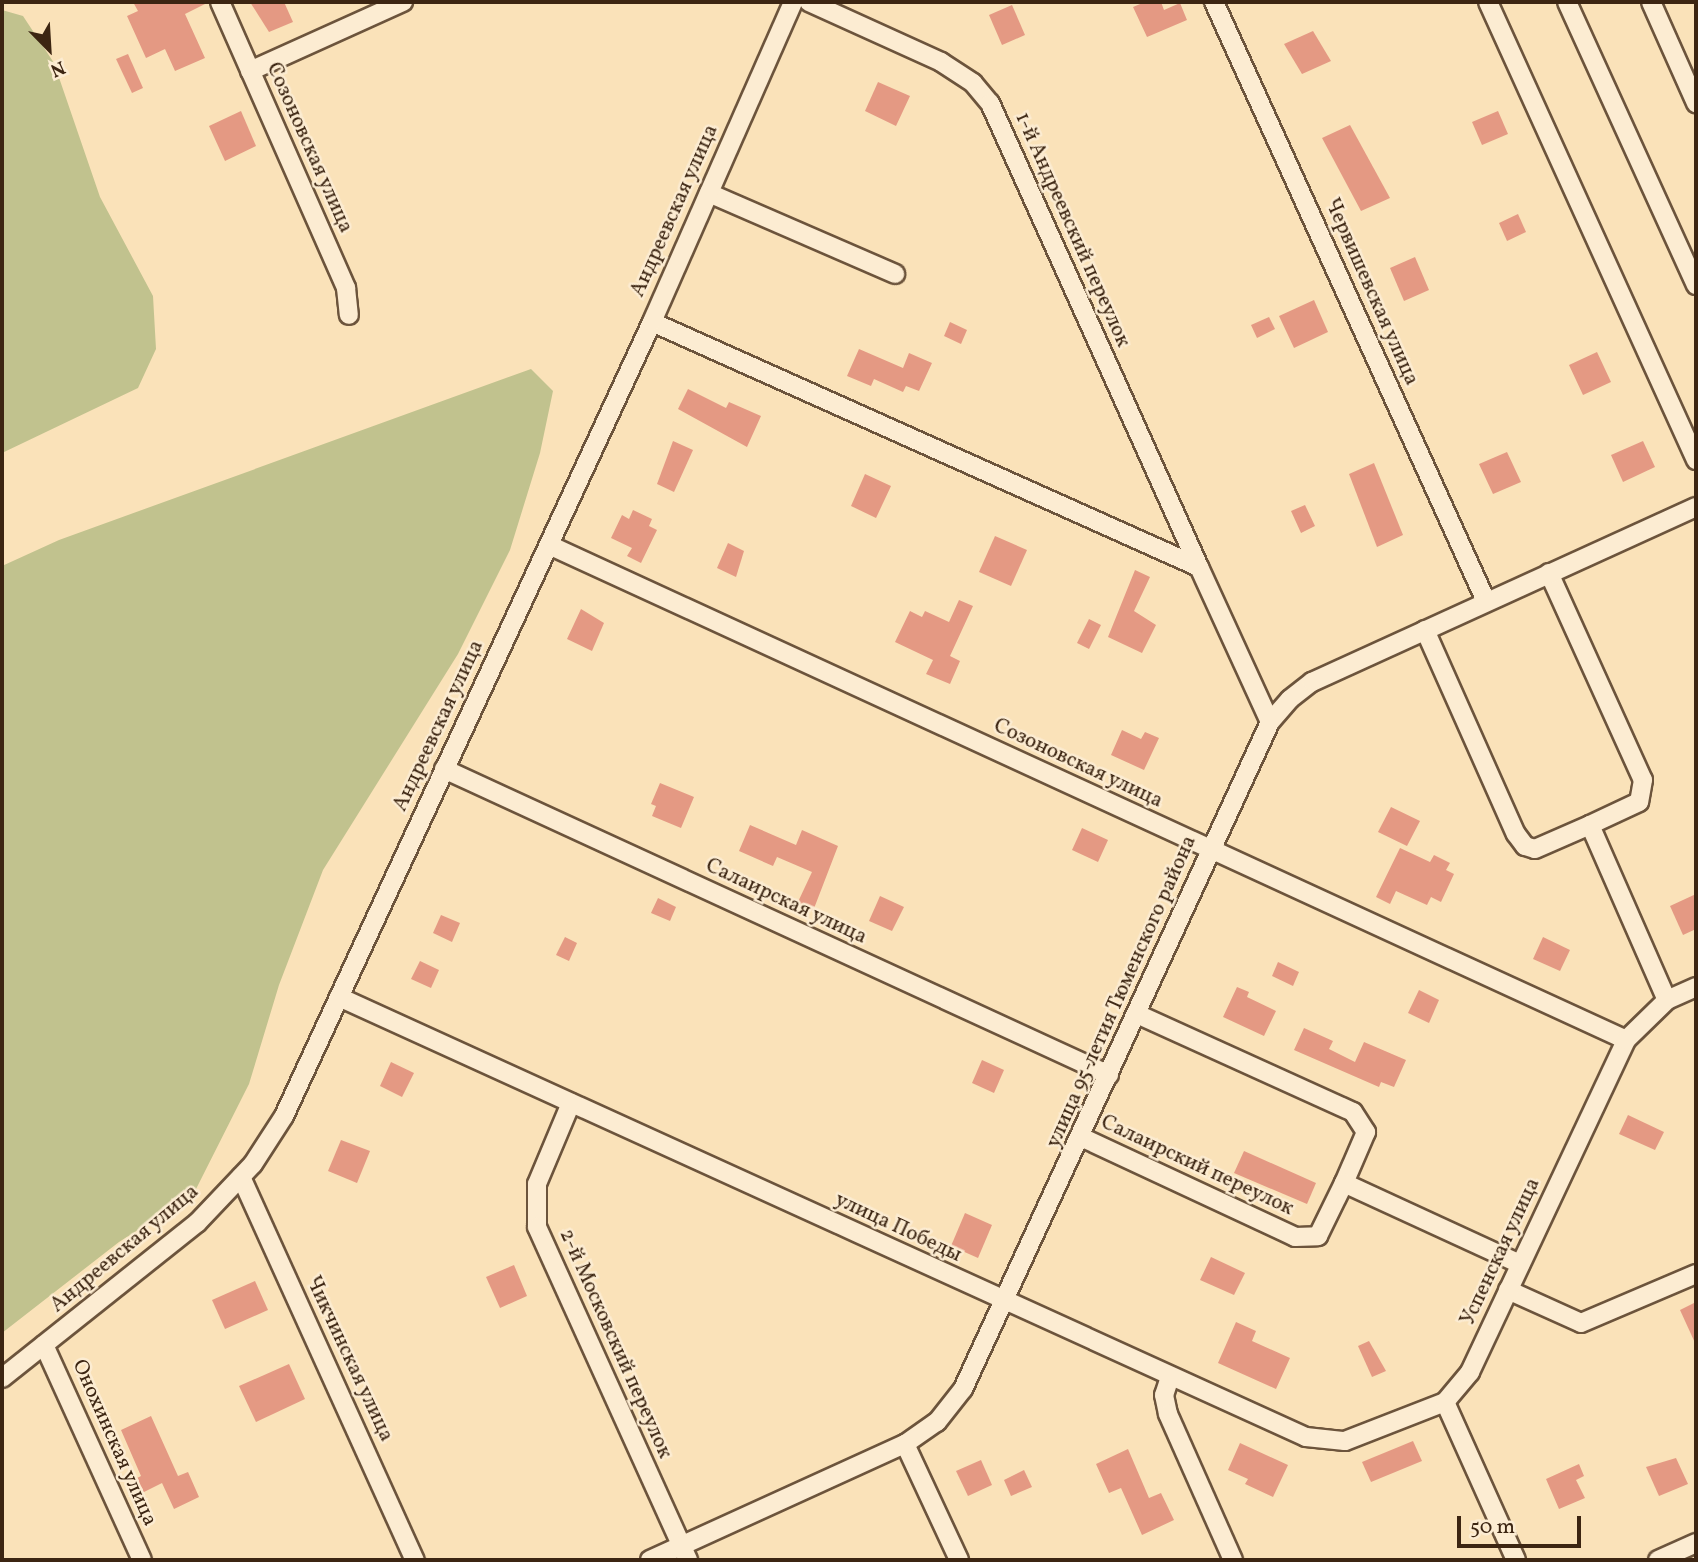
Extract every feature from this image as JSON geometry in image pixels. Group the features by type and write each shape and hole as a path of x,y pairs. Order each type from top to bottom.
{"street":[{"name":"Созоновская улица","path":"220,2 346,288 349,315"},
{"path":"250,71 403,2"},
{"name":"Андреевская улица","path":"2,1377 197,1223 240,1177 284,1116 652,322 793,2"},
{"name":"1-й Андреевский переулок","path":"809,2 941,62 973,83 990,103 1270,722"},
{"name":"Червишевская улица","path":"1214,2 1486,601"},
{"path":"1488,2 1696,460"},
{"path":"1567,2 1696,285"},
{"path":"1651,2 1696,103"},
{"path":"709,193 895,274"},
{"path":"652,322 1199,567"},
{"name":"улица 95-летия Тюменского района","path":"650,1560 685,1553 905,1444 937,1422 963,1389 1006,1303 1270,722 1312,682 1696,507"},
{"name":"Созоновская улица","path":"549,545 1626,1040"},
{"path":"1425,630 1525,846 1535,849 1590,825 1639,802 1643,780 1549,573"},
{"name":"Салаирская улица","path":"444,769 1109,1075"},
{"path":"1590,825 1667,1000"},
{"name":"Успенская улица","path":"1445,1402 1463,1384 1626,1040 1667,1000 1696,987"},
{"name":"улица Победы","path":"339,997 1006,1303 1306,1437 1327,1441 1364,1436 1445,1402"},
{"name":"Салаирский переулок","path":"1081,1137 1306,1239 1318,1236 1344,1183 1366,1132 1353,1112 1137,1014"},
{"name":"2-й Московский переулок","path":"571,1103 537,1184 537,1227 685,1553"},
{"name":"Чикчинская улица","path":"240,1177 415,1560"},
{"path":"1344,1183 1520,1264"},
{"path":"1508,1290 1581,1322 1696,1274"},
{"name":"Онохинская улица","path":"44,1345 142,1560"},
{"path":"1170,1377 1164,1395 1168,1414 1234,1560"},
{"path":"1445,1402 1516,1560"},
{"path":"905,1444 958,1560"},
{"path":"1658,1560 1696,1543"}],"green space":[{"path":"2,10 23,16 54,63 100,197 153,296 156,349 138,388 2,453"},
{"path":"531,369 553,391 540,453 510,550 458,654 323,870 279,985 249,1084 193,1195 119,1242 2,1333 2,566 59,540"}],"building":[{"path":"133,2 209,2 185,14 205,58 175,71 165,49 146,58 127,16 138,11"},
{"path":"250,2 284,2 293,22 269,32"},
{"path":"1145,2 1161,2 1164,10 1180,3 1187,20 1147,37 1133,7"},
{"path":"1012,5 1025,35 1002,45 989,15"},
{"path":"1313,31 1331,61 1302,74 1284,44"},
{"path":"128,54 143,88 132,93 116,59"},
{"path":"878,82 910,96 896,126 865,111"},
{"path":"241,111 256,146 225,161 209,126"},
{"path":"1498,111 1508,134 1482,145 1472,122"},
{"path":"1350,125 1390,198 1361,211 1322,138"},
{"path":"1518,214 1526,232 1507,241 1499,223"},
{"path":"1415,257 1429,290 1404,301 1390,268"},
{"path":"1314,300 1328,332 1294,348 1279,316"},
{"path":"1269,317 1275,329 1257,338 1251,325"},
{"path":"950,322 967,330 961,344 944,336"},
{"path":"859,349 903,368 909,353 932,363 919,391 906,386 903,392 874,379 871,386 847,376"},
{"path":"1597,352 1611,382 1583,395 1569,365"},
{"path":"688,389 726,408 729,402 761,416 747,447 678,409"},
{"path":"673,441 693,450 674,492 657,484"},
{"path":"1643,441 1655,467 1623,482 1611,455"},
{"path":"1507,452 1521,482 1493,494 1479,464"},
{"path":"1374,463 1403,535 1377,547 1349,474"},
{"path":"865,474 891,486 876,518 851,506"},
{"path":"1305,505 1315,526 1301,533 1291,511"},
{"path":"633,510 652,519 649,526 657,530 641,563 627,556 632,548 611,538 622,515 629,519"},
{"path":"995,536 1027,550 1011,586 979,572"},
{"path":"728,543 744,551 736,577 717,568"},
{"path":"1135,570 1150,577 1134,611 1156,625 1142,653 1108,637"},
{"path":"959,600 973,606 950,656 960,661 950,684 926,674 933,660 895,642 910,611 922,617 925,611 949,622"},
{"path":"581,609 604,623 592,651 567,639"},
{"path":"1089,619 1101,625 1089,649 1077,643"},
{"path":"1122,730 1141,739 1145,732 1159,738 1144,770 1111,755"},
{"path":"660,783 694,797 681,828 652,816 656,806 651,804"},
{"path":"1391,807 1420,821 1407,846 1378,832"},
{"path":"750,825 796,845 802,830 838,846 813,911 797,904 812,872 777,857 773,866 739,851"},
{"path":"1082,828 1108,840 1098,862 1072,850"},
{"path":"1400,848 1430,862 1434,855 1450,863 1446,870 1454,874 1441,902 1431,897 1427,905 1396,891 1390,904 1376,897"},
{"path":"1696,894 1696,929 1683,935 1670,906"},
{"path":"880,896 904,907 892,931 869,921"},
{"path":"658,898 676,907 670,921 651,913"},
{"path":"441,915 460,923 452,942 433,933"},
{"path":"565,937 577,943 569,961 556,955"},
{"path":"1543,937 1570,950 1560,971 1533,959"},
{"path":"420,961 439,970 431,988 411,979"},
{"path":"1278,962 1299,972 1293,986 1272,976"},
{"path":"1237,987 1249,992 1247,997 1276,1011 1264,1036 1223,1017"},
{"path":"1419,990 1439,1000 1429,1023 1408,1013"},
{"path":"1304,1028 1333,1041 1329,1049 1355,1062 1364,1042 1406,1060 1394,1087 1381,1082 1379,1087 1294,1050"},
{"path":"982,1060 1004,1070 994,1093 972,1083"},
{"path":"391,1062 414,1073 402,1097 380,1086"},
{"path":"1628,1115 1664,1132 1655,1150 1619,1134"},
{"path":"341,1140 370,1151 357,1183 328,1171"},
{"path":"1244,1151 1316,1183 1307,1204 1234,1173"},
{"path":"965,1213 992,1225 978,1258 951,1246"},
{"path":"1211,1257 1245,1273 1234,1295 1200,1280"},
{"path":"514,1265 527,1296 500,1308 486,1277"},
{"path":"255,1281 268,1310 225,1329 212,1300"},
{"path":"1696,1302 1696,1345 1680,1310"},
{"path":"1236,1322 1256,1331 1252,1341 1290,1358 1276,1389 1218,1363"},
{"path":"1369,1341 1386,1371 1372,1377 1358,1346"},
{"path":"289,1364 305,1399 256,1422 239,1386"},
{"path":"151,1416 178,1476 188,1472 199,1497 174,1509 162,1483 142,1493 135,1479 141,1476 121,1430"},
{"path":"1413,1441 1422,1461 1371,1482 1362,1462"},
{"path":"1240,1443 1288,1465 1273,1497 1245,1484 1248,1479 1228,1470"},
{"path":"1128,1449 1149,1498 1161,1493 1174,1520 1142,1535 1121,1488 1109,1493 1096,1464"},
{"path":"1676,1458 1688,1484 1659,1496 1646,1467"},
{"path":"981,1460 992,1485 968,1496 956,1471"},
{"path":"1579,1464 1584,1476 1576,1480 1585,1498 1559,1509 1546,1479"},
{"path":"1024,1470 1032,1487 1011,1496 1004,1480"}]}
